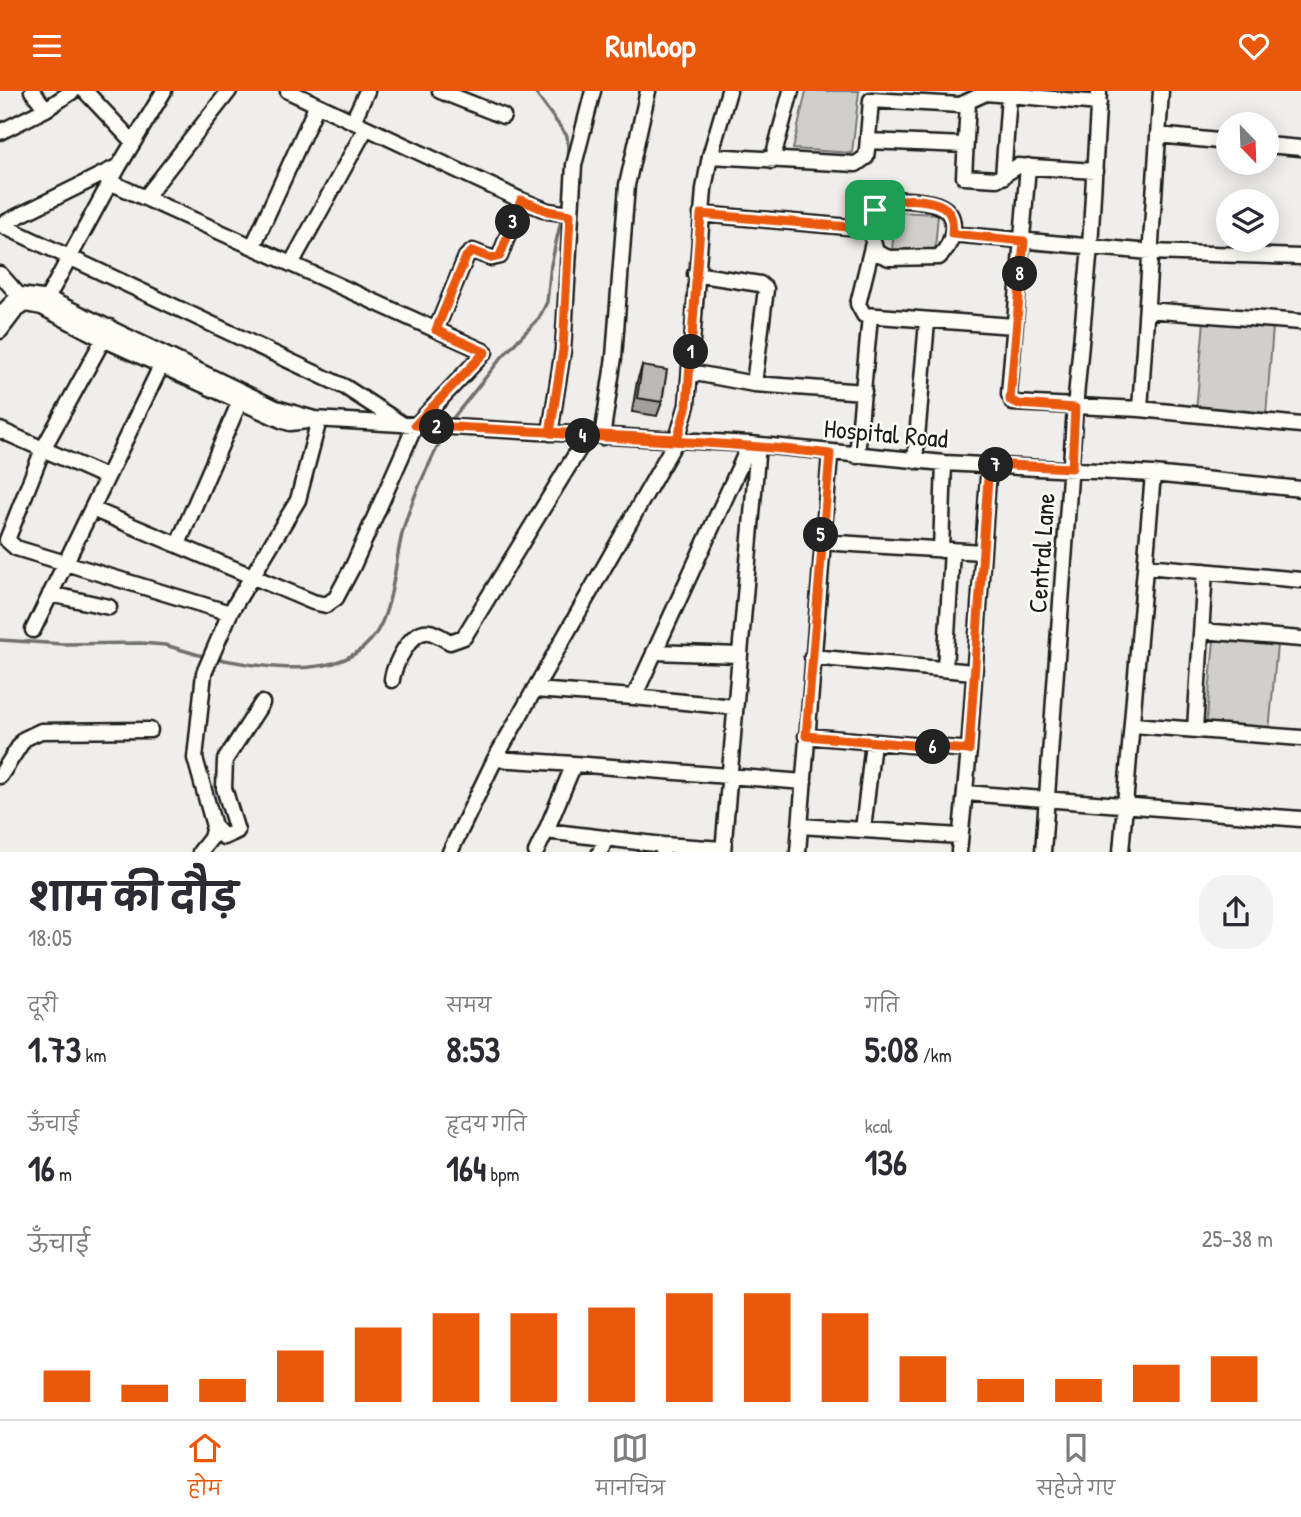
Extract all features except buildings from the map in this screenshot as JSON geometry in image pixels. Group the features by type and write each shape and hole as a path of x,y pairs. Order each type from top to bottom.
{"street":[{"path":"32,91 46,110"},
{"path":"0,132 46,110 73,91"},
{"path":"85,91 134,142"},
{"path":"46,303 110,182 164,91"},
{"path":"145,198 229,91"},
{"path":"288,91 521,200 548,211 568,214"},
{"path":"291,264 359,125 367,91"},
{"path":"440,91 503,115"},
{"path":"550,433 563,350 568,214 574,165 593,91"},
{"path":"392,680 396,664 418,635 430,632 450,642 464,637 594,436 614,357 627,185 648,91"},
{"path":"450,852 495,759 677,439 687,405 701,214 710,156 729,91"},
{"path":"772,162 791,91"},
{"path":"1140,409 1161,91"},
{"path":"710,156 772,162 856,164 866,157 871,96 950,105 968,103 986,93 1009,96 1035,94 1099,97"},
{"path":"1003,177 1009,96"},
{"name":"Central Lane","path":"1043,852 1075,408 1090,247 1099,97"},
{"path":"968,103 964,177 1003,177 1018,166 1095,171"},
{"path":"253,246 317,105"},
{"path":"1158,135 1216,141"},
{"path":"868,141 965,145"},
{"path":"1279,146 1301,149"},
{"path":"1,225 119,166"},
{"path":"1028,166 1010,400 1019,404 1140,409 1301,425"},
{"path":"93,509 313,602 321,605 331,603 352,566 415,425 485,352 110,182"},
{"path":"872,236 877,253 883,256 928,260 939,257 944,252 952,234 952,218 944,207 894,199 880,204 875,210 858,304 861,313 927,322 1014,326"},
{"path":"436,330 466,257 473,251 491,258 500,256 521,200"},
{"path":"701,214 872,236"},
{"path":"1,225 345,387 415,425"},
{"path":"952,234 1150,252 1301,257"},
{"path":"0,274 23,300"},
{"path":"695,274 760,284 766,289 754,384"},
{"path":"0,331 23,300"},
{"path":"0,315 23,300 46,303 106,333 276,408 316,419"},
{"path":"1147,310 1301,322"},
{"path":"857,456 870,316"},
{"path":"915,461 927,322"},
{"path":"106,333 161,366 289,423 316,419"},
{"path":"106,333 43,449 4,547 64,562 230,613"},
{"path":"33,630 161,366"},
{"path":"690,372 754,384 864,392"},
{"path":"178,544 240,401"},
{"path":"262,703 225,760 224,788 237,828 231,835 221,837 214,826 195,758 209,657 252,574 298,500 316,419"},
{"name":"Hospital Road","path":"316,419 677,439 915,461 1153,474 1301,489"},
{"path":"0,429 106,477"},
{"path":"634,697 754,445"},
{"path":"546,831 603,845 723,850 754,445"},
{"path":"798,852 830,454"},
{"path":"944,463 947,550 945,669"},
{"path":"959,852 966,793 989,464"},
{"path":"1121,852 1153,474"},
{"path":"1301,481 1301,489"},
{"path":"821,542 982,552"},
{"path":"1146,566 1301,580"},
{"path":"1195,729 1205,571"},
{"path":"50,594 109,607"},
{"path":"1202,631 1301,639"},
{"path":"654,652 738,655"},
{"path":"813,657 973,672"},
{"path":"534,690 734,707"},
{"path":"1133,725 1301,738"},
{"path":"0,776 24,739 41,731 150,730"},
{"path":"806,736 969,750"},
{"path":"863,829 873,742"},
{"path":"495,759 804,782"},
{"path":"536,852 574,764"},
{"path":"966,793 1301,819"},
{"path":"800,825 960,836"},
{"path":"200,852 211,838 214,826"}],"shaded area":[{"path":"806,91 859,91 852,153 793,149"},
{"path":"896,212 938,214 935,249 892,250"},
{"path":"1204,321 1273,327 1266,416 1196,411"},
{"path":"1214,640 1277,645 1269,732 1206,727"}],"waterway":[{"path":"534,91 567,136 569,160"},
{"path":"449,423 502,357 539,318 547,302 551,265 562,216"},
{"path":"214,658 283,668 308,667 331,664 352,656 369,642 386,611 410,507 446,430"},
{"path":"0,640 63,644 141,643 165,645 206,657"}],"route":[{"path":"875,210 872,229 701,214 687,405 677,439 587,436 415,425 485,352 436,330 466,257 473,251 491,258 500,256 521,200 548,211 570,215 563,350 550,433 587,436 602,437 750,444 830,454 806,736 969,750 989,464 1072,468 1075,408 1019,404 1010,400 1014,326 1024,241 952,234 952,218 944,207 936,204 894,199 880,204 875,210"}]}
